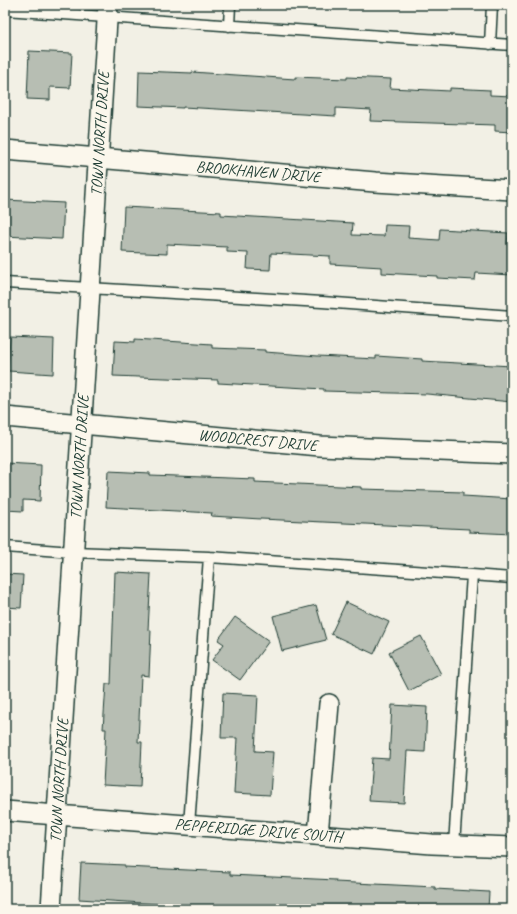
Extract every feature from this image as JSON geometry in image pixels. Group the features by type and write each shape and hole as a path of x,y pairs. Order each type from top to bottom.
{"street":[{"name":"TOWN NORTH DRIVE","path":"51,909 107,12"},
{"name":"BROOKHAVEN DRIVE","path":"5,150 374,182 512,190"},
{"name":"WOODCREST DRIVE","path":"5,418 82,423 320,446 512,454"},
{"path":"318,835 329,704"},
{"name":"PEPPERIDGE DRIVE SOUTH","path":"5,811 454,845 512,847"}],"lane":[{"path":"228,26 230,5"},
{"path":"490,44 492,5"},
{"path":"5,10 107,12 228,26 512,45"},
{"path":"5,283 90,290 322,302 512,316"},
{"path":"5,547 73,552 210,557 512,578"},
{"path":"189,825 210,557"},
{"path":"454,845 472,575"}],"building":[{"path":"29,51 72,53 70,88 50,87 50,100 27,99"},
{"path":"139,71 192,72 295,79 295,77 347,79 347,77 391,79 390,88 450,91 450,88 490,90 490,95 512,96 512,132 495,131 495,125 370,121 371,110 336,108 336,116 183,107 138,106"},
{"path":"5,200 64,203 62,239 5,236"},
{"path":"124,207 221,212 221,215 353,223 352,235 384,236 385,225 409,226 408,238 439,240 440,229 508,233 507,244 512,244 512,275 476,273 475,280 382,273 382,267 330,264 330,256 271,253 270,270 247,269 248,253 227,252 227,247 167,244 167,254 122,252"},
{"path":"10,337 54,339 53,374 8,371"},
{"path":"135,339 212,344 212,348 265,350 265,352 318,356 376,359 376,356 422,359 422,361 512,366 512,402 427,394 324,391 324,389 218,383 218,380 113,376 115,341 135,342"},
{"path":"5,463 41,465 40,501 23,500 23,511 5,510"},
{"path":"108,471 150,473 150,475 255,479 255,482 361,487 361,489 463,492 463,496 512,499 512,534 469,532 469,529 211,516 212,513 106,507"},
{"path":"115,572 151,574 148,630 151,630 149,676 141,675 138,742 142,742 140,787 103,785 106,729 103,729 106,684 111,684"},
{"path":"5,574 23,575 21,608 5,607"},
{"path":"346,602 389,622 374,654 331,634"},
{"path":"316,605 326,640 282,651 273,616"},
{"path":"235,617 269,641 240,680 212,660 224,644 218,640"},
{"path":"421,636 441,674 409,691 389,652"},
{"path":"223,693 258,695 255,751 273,752 270,795 234,793 237,738 221,738"},
{"path":"392,705 427,707 425,752 407,751 404,803 369,801 372,758 389,759"},
{"path":"81,863 125,865 125,867 230,872 230,875 336,880 335,882 435,887 435,889 489,892 488,909 238,909 79,899"}]}
